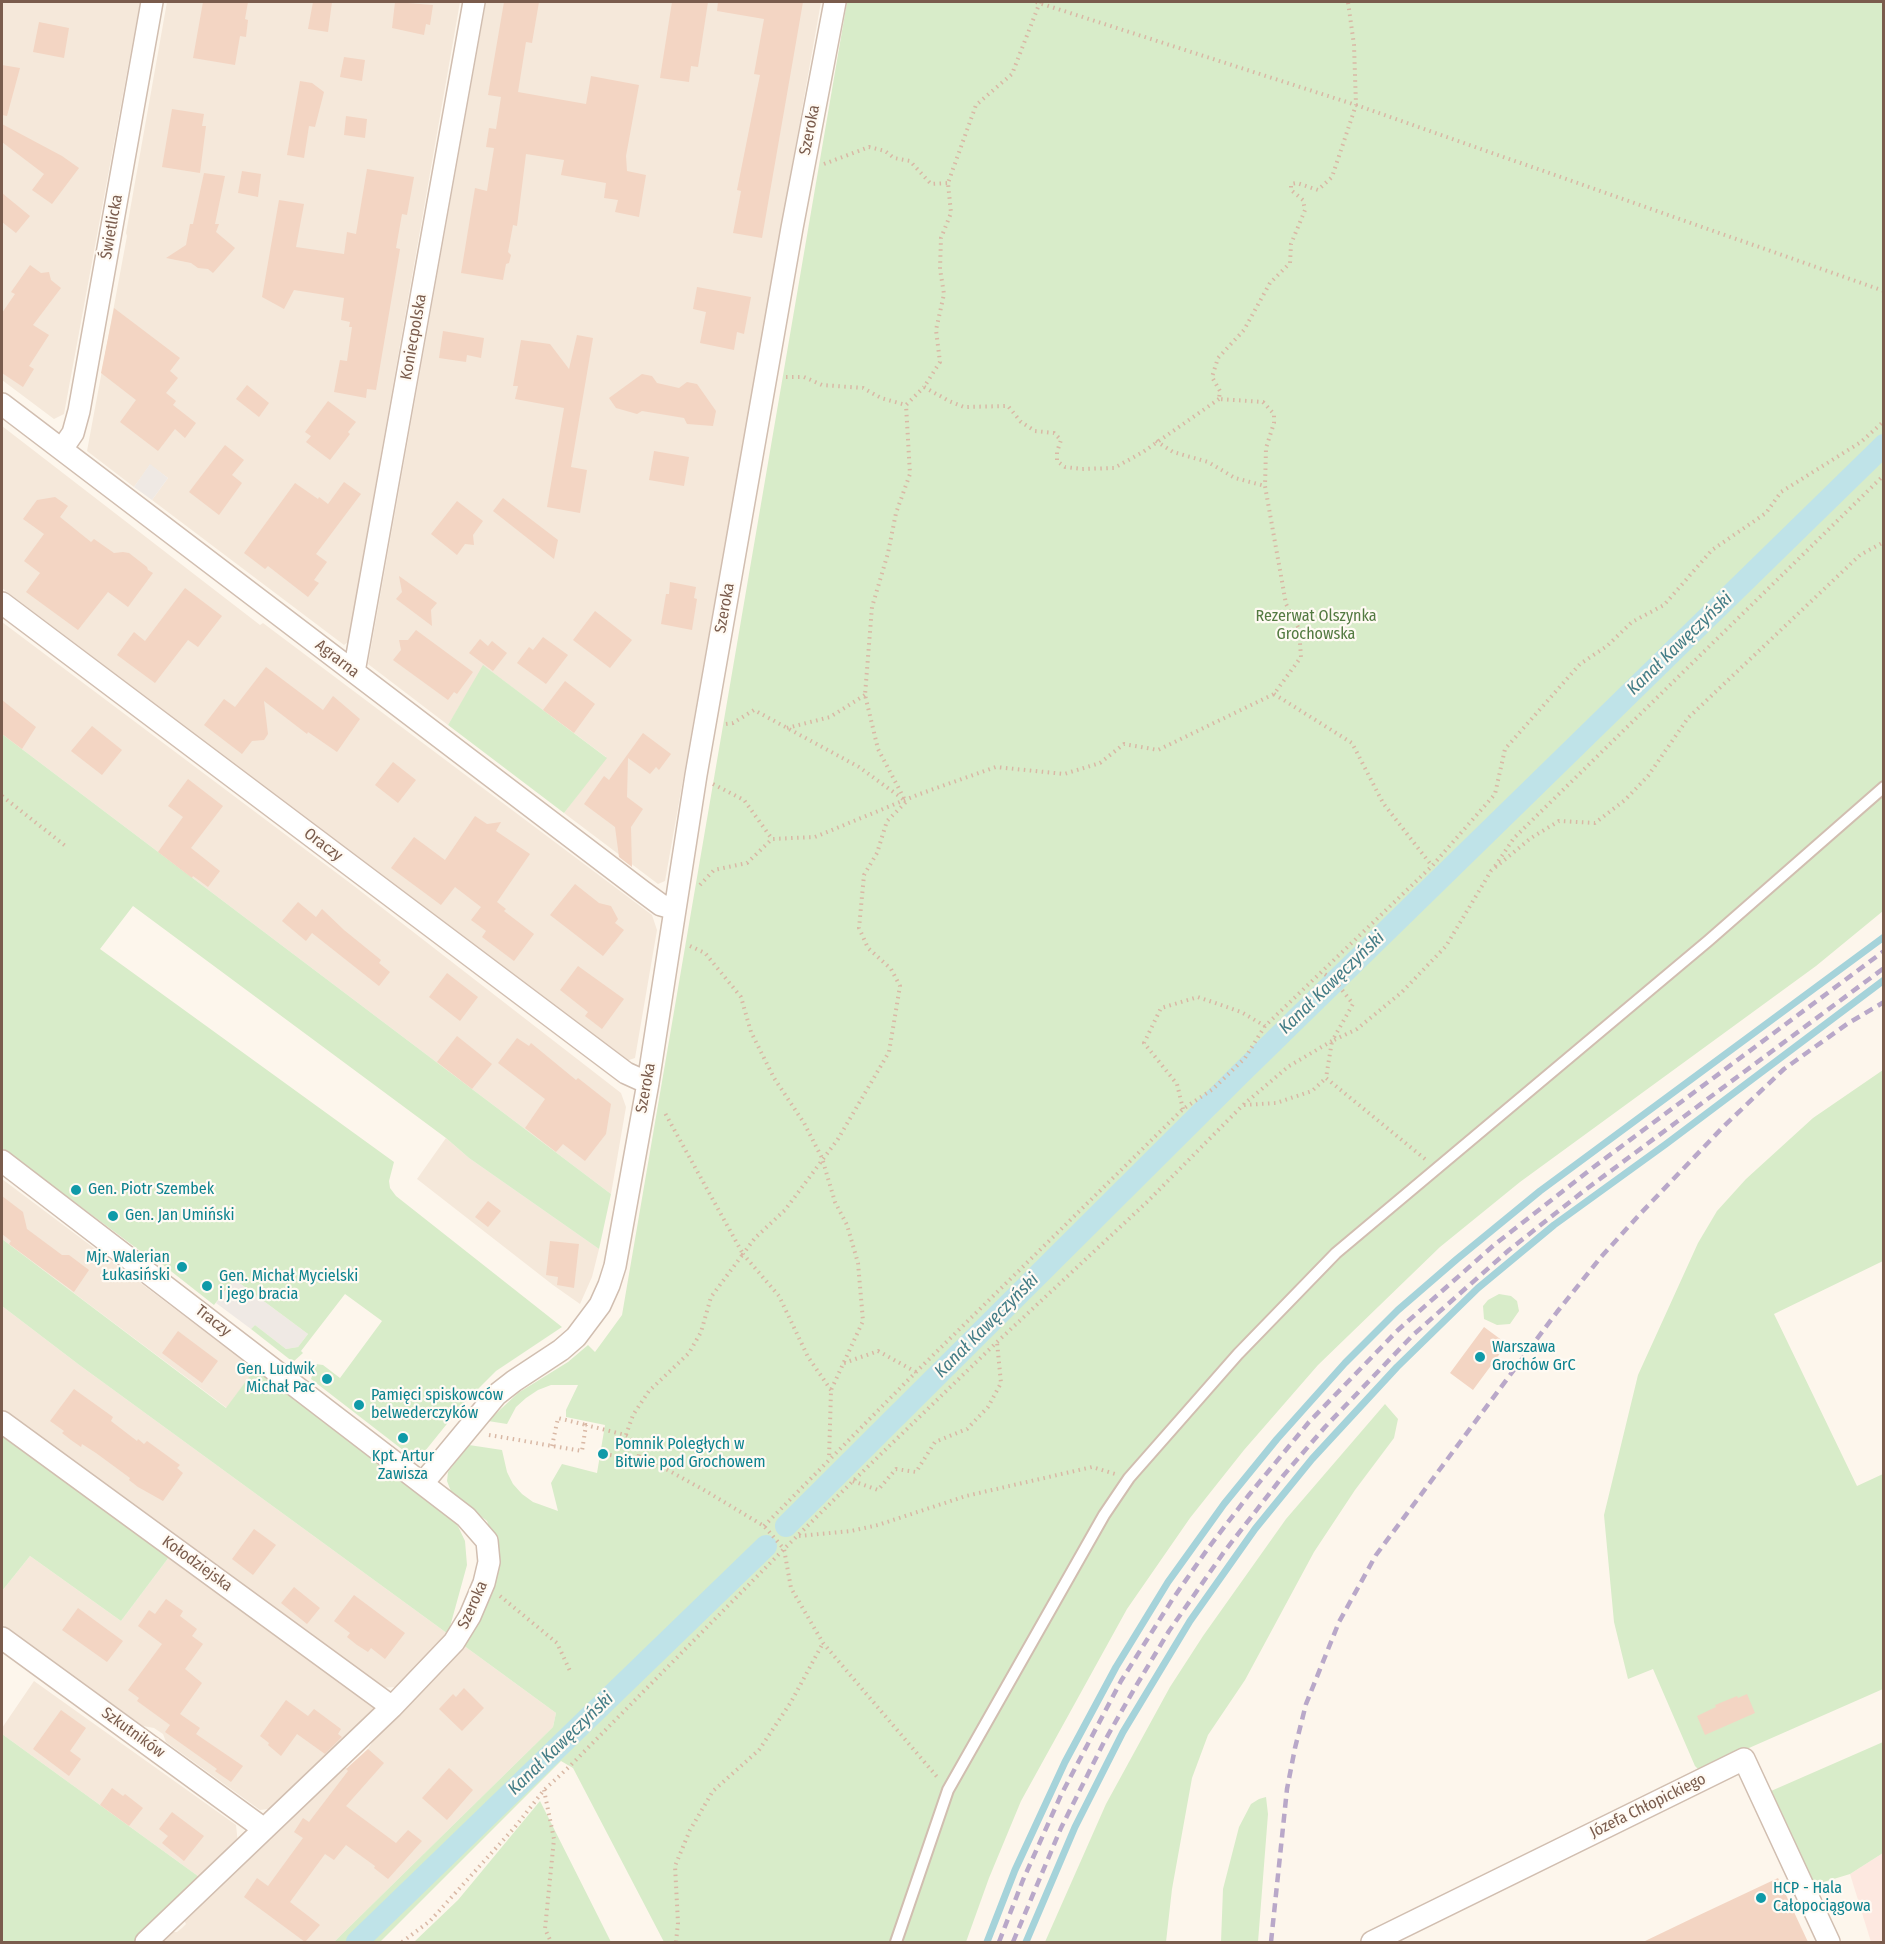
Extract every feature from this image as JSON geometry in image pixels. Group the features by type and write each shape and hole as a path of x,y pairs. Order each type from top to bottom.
{"street":[{"name":"Świetlicka","path":"62,449 76,426 152,2"},
{"name":"Koniecpolska","path":"354,672 474,2"},
{"name":"Szeroka","path":"146,1942 392,1707 454,1642 470,1616 484,1583 489,1562 487,1541 466,1517 423,1483 496,1395 568,1345 600,1305 615,1266 648,1083 704,728 802,172 835,2"},
{"name":"Agrarna","path":"2,404 642,891 662,906 675,909"},
{"name":"Oraczy","path":"2,603 609,1060 635,1078 648,1083"},
{"name":"Traczy","path":"2,1161 423,1483"},
{"name":"Kołodziejska","path":"2,1422 392,1707"},
{"name":"Szkutników","path":"2,1638 264,1828"},
{"name":"Józefa Chłopickiego","path":"1372,1942 1743,1760 1829,1942"}],"lane":[{"path":"896,1942 948,1790 1104,1515 1129,1478 1238,1354 1336,1253 1708,941 1884,787"}],"path":[{"path":"906,802 878,749 865,695 872,607 910,474 906,405 924,387 940,362 936,330 944,294 940,269 941,238 951,213 948,183 976,105 1011,74 1039,2 1356,105 1884,291"},
{"path":"1219,399 1220,391 1212,377 1218,358 1244,330 1270,283 1290,263 1291,244 1305,210 1303,200 1291,190 1291,184 1297,183 1317,190 1332,177 1356,105 1354,45 1348,2"},
{"path":"802,172 869,147 885,151 894,158 910,161 932,184 948,183"},
{"path":"767,377 804,377 822,385 863,388 881,398 906,405"},
{"path":"699,886 714,870 747,864 772,839 815,837 906,802 917,795 996,767 1064,774 1100,763 1124,744 1158,750 1274,694 1301,657 1299,629 1286,604 1265,486 1266,448 1274,423 1274,414 1263,402 1219,399 1143,452 1114,468 1082,469 1065,467 1057,461 1061,440 1054,433 1035,431 1021,422 1008,406 964,406 949,401 924,387"},
{"path":"764,1526 916,1372 1183,1109 1213,1089 1245,1058 1265,1026 1323,973 1432,866 1495,794 1505,749 1580,664 1607,646 1632,622 1664,605 1712,550 1766,513 1781,492 1861,442 1884,421"},
{"path":"1156,441 1173,452 1208,462 1235,478 1265,486"},
{"path":"402,1942 430,1921 515,1827 544,1790 784,1549 997,1342 1147,1202 1243,1105 1289,1066 1357,1029 1402,992 1446,946 1491,871 1514,838 1884,476"},
{"path":"1491,871 1531,838 1559,821 1595,823 1625,800 1648,776 1688,718 1860,555 1884,542"},
{"path":"1274,694 1352,743 1383,803 1432,866"},
{"path":"786,728 830,717 865,695"},
{"path":"704,728 733,723 754,710 859,767 906,802"},
{"path":"696,775 744,800 772,839"},
{"path":"2,796 68,848"},
{"path":"626,1435 633,1415 648,1391 689,1353 701,1332 711,1297 755,1238 785,1210 838,1139 889,1053 900,986 891,969 868,948 859,928 864,875 877,853 887,821 906,802"},
{"path":"685,944 705,953 741,997 751,1032 774,1078 804,1123 822,1158 835,1202 847,1225 858,1263 862,1321 831,1390 828,1460"},
{"path":"1243,1105 1276,1103 1312,1091 1326,1078 1332,1041 1353,1004 1335,981 1323,973"},
{"path":"1183,1109 1177,1084 1144,1043 1161,1008 1198,997 1241,1012 1265,1026"},
{"path":"1326,1078 1437,1169"},
{"path":"664,1113 743,1254 779,1296 808,1357 831,1390"},
{"path":"853,1481 878,1490 896,1469 916,1472 935,1442 967,1429 988,1407 1001,1383 997,1342"},
{"path":"844,1363 878,1352 916,1372"},
{"path":"552,1446 558,1418 629,1436 639,1454 638,1460"},
{"path":"466,1430 582,1450 586,1425"},
{"path":"610,1455 664,1468 764,1526 784,1549 791,1588 823,1643 948,1790"},
{"path":"798,1536 851,1531 878,1525 966,1496 1092,1467 1129,1478"},
{"path":"484,1583 556,1643 572,1673"},
{"path":"676,1942 678,1923 675,1866 690,1830 713,1791 759,1750 791,1702 823,1643"},
{"path":"544,1790 554,1839 545,1929 551,1942"}],"shaded area":[{"path":"2,2 140,2 64,414 54,419 2,380"},
{"path":"167,2 460,2 348,642 344,645 152,500 168,478 150,465 134,487 87,451"},
{"path":"486,2 821,2 665,881 658,884 564,813 606,757 484,666 448,725 368,664"},
{"path":"2,426 260,625 263,623 652,915 657,930 635,1058 626,1061 2,588"},
{"path":"150,464 168,478 152,500 134,487"},
{"path":"2,622 354,886 621,1093 626,1107 611,1194 2,734"},
{"path":"446,1138 469,1158 599,1249 592,1277 580,1304 417,1179"},
{"path":"2,1179 255,1369 227,1408 2,1239"},
{"path":"234,1279 308,1334 298,1347 286,1349 255,1325 251,1329 216,1303"},
{"path":"2,1306 448,1634 397,1687 377,1688 2,1413"},
{"path":"172,1553 381,1706 320,1764 313,1766 302,1777 302,1782 276,1808 260,1810 166,1742 163,1734 154,1728 143,1726 2,1625 2,1591 30,1556 121,1621"},
{"path":"463,1645 556,1713 553,1727 334,1942 159,1942 170,1932 177,1932 182,1928 186,1924 184,1920 344,1766 349,1770 377,1735 458,1654"},
{"path":"34,1681 236,1825 238,1844 202,1879 2,1734 2,1728"},
{"path":"1883,1853 1883,1942 1871,1942 1850,1874"}],"green space":[{"name":"Rezerwat Olszynka Grochowska","path":"847,2 1883,2 1883,911 1816,966 1520,1182 1440,1247 1318,1365 1244,1450 1190,1518 1127,1609 1021,1801 989,1878 966,1942 664,1942 573,1768 561,1761 380,1942 334,1942 553,1727 556,1713 463,1645 496,1549 487,1521 452,1494 447,1481 448,1472 469,1445 502,1450 507,1472 513,1484 522,1494 533,1502 558,1511 551,1483 562,1464 597,1473 605,1425 566,1417 566,1410 578,1385 551,1385 538,1390 516,1407 507,1424 488,1421 518,1393 568,1362 588,1345 595,1352 622,1315"},
{"path":"483,665 607,758 564,813 448,725"},
{"path":"2,734 611,1194 599,1249 469,1158 446,1138 133,906 100,949 394,1162 389,1181 390,1188 396,1196 562,1327 496,1371 463,1404 421,1456 412,1457 311,1379 316,1364 323,1365 340,1378 382,1321 345,1294 301,1351 303,1353 293,1362 251,1329 255,1325 286,1349 298,1347 308,1334 234,1279 214,1305 153,1257 151,1259 2,1148"},
{"path":"1883,1070 1883,1261 1774,1314 1857,1486 1883,1474 1883,1689 1699,1770 1695,1766 1653,1669 1628,1679 1614,1622 1604,1515 1638,1375 1698,1243 1717,1211 1746,1179 1813,1118"},
{"path":"2,1239 226,1408 255,1369 456,1522 465,1541 467,1565 448,1634 2,1306"},
{"path":"1499,1294 1511,1296 1517,1301 1519,1311 1510,1324 1497,1325 1484,1319 1483,1306"},
{"path":"1385,1404 1398,1419 1394,1438 1355,1490 1314,1552 1245,1680 1208,1735 1192,1778 1172,1889 1166,1942 1045,1942 1106,1804 1170,1687 1203,1636 1286,1519"},
{"path":"2,1428 172,1553 121,1621 30,1556 2,1591"},
{"path":"2,1734 202,1879 135,1942 2,1942"},
{"path":"1883,1742 1883,1853 1850,1874 1814,1885 1771,1791"},
{"path":"1266,1797 1268,1814 1258,1942 1221,1942 1223,1889 1239,1827 1251,1804"},
{"path":"540,1801 611,1942 414,1942 458,1900"}],"building":[{"path":"203,2 248,2 245,19 248,20 246,37 240,36 235,65 193,58"},
{"path":"313,2 332,2 328,32 308,29"},
{"path":"395,2 433,5 430,25 426,24 424,35 392,28"},
{"path":"504,2 539,2 532,43 526,42 518,92 586,104 591,76 639,85 626,156 627,171 646,175 639,217 615,212 618,200 604,198 606,183 561,175 564,160 526,154 517,226 513,225 508,252 511,255 509,263 506,264 503,280 461,273 475,188 487,191 494,148 486,147 489,128 496,129 501,97 488,95"},
{"path":"672,2 708,2 698,67 691,66 689,82 660,78"},
{"path":"718,2 803,2 762,238 733,233 741,191 737,190 760,75 754,74 764,19 717,11"},
{"path":"39,22 69,28 64,58 33,52"},
{"path":"344,57 365,60 362,81 340,77"},
{"path":"2,65 20,68 7,116 2,115"},
{"path":"300,81 312,83 324,92 315,127 309,126 304,158 287,155"},
{"path":"172,109 204,114 202,126 206,126 200,173 162,167"},
{"path":"346,116 367,119 365,138 344,135"},
{"path":"2,124 62,156 79,168 52,204 32,190 44,174 2,142"},
{"path":"367,169 414,177 407,215 402,214 396,248 400,249 376,390 367,389 366,398 334,392 340,360 347,361 352,327 349,327 350,322 341,320 344,298 294,290 284,309 262,297 279,200 304,204 296,247 344,254 347,232 356,234"},
{"path":"242,171 261,174 258,197 238,193"},
{"path":"204,173 225,176 215,224 219,224 216,232 235,248 213,273 191,263 166,258 186,245"},
{"path":"2,193 30,216 16,233 2,222"},
{"path":"30,265 41,273 49,272 51,280 61,288 33,325 49,335 29,366 34,369 23,387 2,373 2,313 15,294 11,292"},
{"path":"697,287 751,297 744,334 737,332 734,350 700,343 706,312 693,309"},
{"path":"114,308 180,358 170,371 178,378 166,393 176,401 173,405 196,423 185,438 175,429 158,451 120,422 136,400 101,373"},
{"path":"443,331 484,338 481,358 467,355 466,362 439,358"},
{"path":"577,335 593,338 571,467 587,470 580,513 547,507 564,408 515,399 518,386 513,386 521,340 550,344 569,369"},
{"path":"642,374 652,376 657,383 679,388 687,382 697,384 716,411 713,426 687,424 684,418 642,411 637,414 616,408 609,398"},
{"path":"247,385 269,403 259,417 236,399"},
{"path":"328,401 356,422 348,432 350,434 330,460 306,442 311,436 305,432"},
{"path":"225,445 244,460 232,475 242,483 219,515 189,492"},
{"path":"654,451 689,457 684,486 649,480"},
{"path":"344,482 361,494 316,554 327,562 314,580 319,583 308,597 268,566 265,569 244,553 295,483 328,504"},
{"path":"55,497 68,506 60,517 91,542 94,539 114,553 129,553 153,573 128,607 108,592 78,630 26,592 40,573 24,561 44,534 23,519 37,500"},
{"path":"503,498 558,540 554,559 493,511"},
{"path":"457,501 483,521 473,535 474,545 465,544 457,555 431,534"},
{"path":"399,576 437,603 431,610 432,626 396,599 402,592"},
{"path":"670,582 696,587 694,598 697,599 692,630 661,624"},
{"path":"185,588 222,616 198,647 188,640 155,683 117,655 134,632 145,641"},
{"path":"595,611 632,640 610,668 573,640"},
{"path":"416,630 473,672 457,694 454,692 448,700 393,660 401,650 399,640 408,640"},
{"path":"543,637 568,655 546,684 517,663 529,647 533,650"},
{"path":"480,639 488,646 492,641 507,653 493,671 469,653"},
{"path":"266,667 323,710 333,696 360,719 337,752 308,732 307,734 264,701 268,734 264,740 252,741 242,754 204,725 224,699 235,707"},
{"path":"565,681 595,704 574,733 543,710"},
{"path":"2,700 36,727 22,749 2,734"},
{"path":"92,726 122,750 102,775 71,751"},
{"path":"643,733 671,754 659,770 656,767 650,774 628,758 627,797 643,809 631,827 632,867 619,857 615,827 584,804 604,776 609,780"},
{"path":"393,762 416,780 398,803 375,785"},
{"path":"188,779 223,806 191,848 220,871 208,887 193,876 192,878 158,852 183,817 168,806"},
{"path":"475,816 487,824 501,822 496,831 530,854 497,902 506,909 504,911 534,934 514,961 482,937 486,931 471,920 481,907 455,887 441,905 391,868 414,837 445,860"},
{"path":"575,884 599,903 611,906 618,919 615,923 624,930 603,956 550,915"},
{"path":"298,902 316,917 322,909 381,960 379,963 390,972 379,986 312,933 306,941 282,921"},
{"path":"578,966 624,999 602,1029 585,1016 588,1012 560,990"},
{"path":"447,973 478,997 460,1021 429,997"},
{"path":"457,1036 492,1064 472,1089 437,1062"},
{"path":"517,1038 529,1046 531,1043 576,1080 578,1078 611,1104 606,1134 585,1161 563,1144 556,1152 525,1128 545,1099 498,1063"},
{"path":"2,1196 23,1212 27,1229 62,1255 69,1255 89,1270 74,1292 9,1244 11,1241 2,1234"},
{"path":"488,1201 501,1211 488,1227 475,1217"},
{"path":"550,1241 579,1244 574,1288 557,1285 558,1277 546,1275"},
{"name":"Warszawa Grochów GrC","path":"1484,1327 1507,1344 1473,1390 1450,1373"},
{"path":"178,1331 218,1361 202,1383 162,1353"},
{"path":"74,1389 113,1417 111,1421 137,1441 138,1439 144,1444 147,1441 180,1465 177,1468 183,1473 163,1501 138,1487 129,1480 130,1478 96,1453 71,1440 62,1433 64,1431 50,1421"},
{"path":"254,1529 276,1545 253,1575 232,1559"},
{"path":"294,1587 320,1608 307,1624 281,1603"},
{"path":"354,1595 405,1633 385,1659 371,1648 368,1652 357,1645 347,1637 350,1633 334,1621"},
{"path":"166,1599 183,1611 180,1616 197,1629 192,1636 203,1644 185,1669 202,1683 180,1714 200,1728 196,1734 243,1766 231,1782 215,1771 217,1769 165,1732 170,1725 137,1701 139,1698 128,1690 162,1644 138,1626 149,1610 155,1614"},
{"path":"78,1608 123,1641 107,1662 62,1630"},
{"path":"464,1688 484,1708 462,1731 439,1709 453,1694 456,1697"},
{"path":"1747,1694 1755,1713 1705,1735 1697,1716 1716,1707 1715,1705"},
{"path":"286,1700 308,1716 314,1709 341,1729 338,1734 342,1737 325,1754 297,1734 281,1756 260,1736"},
{"path":"61,1710 86,1728 70,1751 81,1759 69,1776 33,1749"},
{"path":"368,1749 384,1763 346,1806 396,1843 408,1830 422,1841 388,1879 374,1868 375,1866 346,1845 334,1860 325,1854 290,1902 320,1925 305,1942 244,1897 257,1878 268,1886 303,1838 294,1832 303,1818 309,1822 348,1771 346,1769"},
{"path":"449,1768 473,1790 447,1820 422,1798"},
{"path":"112,1788 123,1796 125,1794 143,1808 129,1826 100,1805"},
{"path":"172,1812 204,1836 184,1861 162,1843 168,1836 159,1829"},
{"name":"HCP - Hala Całopociągowa","path":"1778,1878 1808,1942 1643,1942 1693,1918"}],"waterway":[{"name":"Kanał Kawęczyński","path":"786,1526 1238,1076 1884,445"},
{"path":"987,1942 1015,1870 1065,1762 1116,1667 1168,1582 1224,1504 1277,1439 1345,1363 1398,1310 1457,1259 1540,1191 1884,937"},
{"path":"1026,1942 1075,1827 1123,1732 1190,1621 1255,1529 1312,1459 1397,1367 1478,1288 1554,1225 1884,980"},
{"name":"Kanał Kawęczyński","path":"357,1942 766,1546"}],"railway":[{"path":"999,1942 1023,1880 1061,1795 1121,1681 1172,1600 1209,1547 1309,1422 1398,1330 1494,1245 1595,1166 1884,951"},
{"path":"1013,1942 1061,1828 1104,1742 1169,1631 1224,1552 1283,1476 1325,1427 1413,1335 1509,1250 1585,1190 1884,968"},
{"path":"1271,1942 1287,1789 1306,1704 1339,1622 1376,1555 1557,1312 1601,1257 1640,1214 1724,1126 1784,1069 1847,1024 1884,1002"}],"place":[{"name":"Gen. Piotr Szembek","path":"76,1190"},
{"name":"Gen. Jan Umiński","path":"113,1216"},
{"name":"Mjr. Walerian Łukasiński","path":"182,1267"},
{"name":"Gen. Michał Mycielski i jego bracia","path":"207,1286"},
{"name":"Warszawa Grochów GrC","path":"1480,1357"},
{"name":"Gen. Ludwik Michał Pac","path":"327,1379"},
{"name":"Pamięci spiskowców belwederczyków","path":"359,1405"},
{"name":"Kpt. Artur Zawisza","path":"403,1438"},
{"name":"Pomnik Poległych w Bitwie pod Grochowem","path":"603,1454"},
{"name":"HCP - Hala Całopociągowa","path":"1761,1898"}]}
